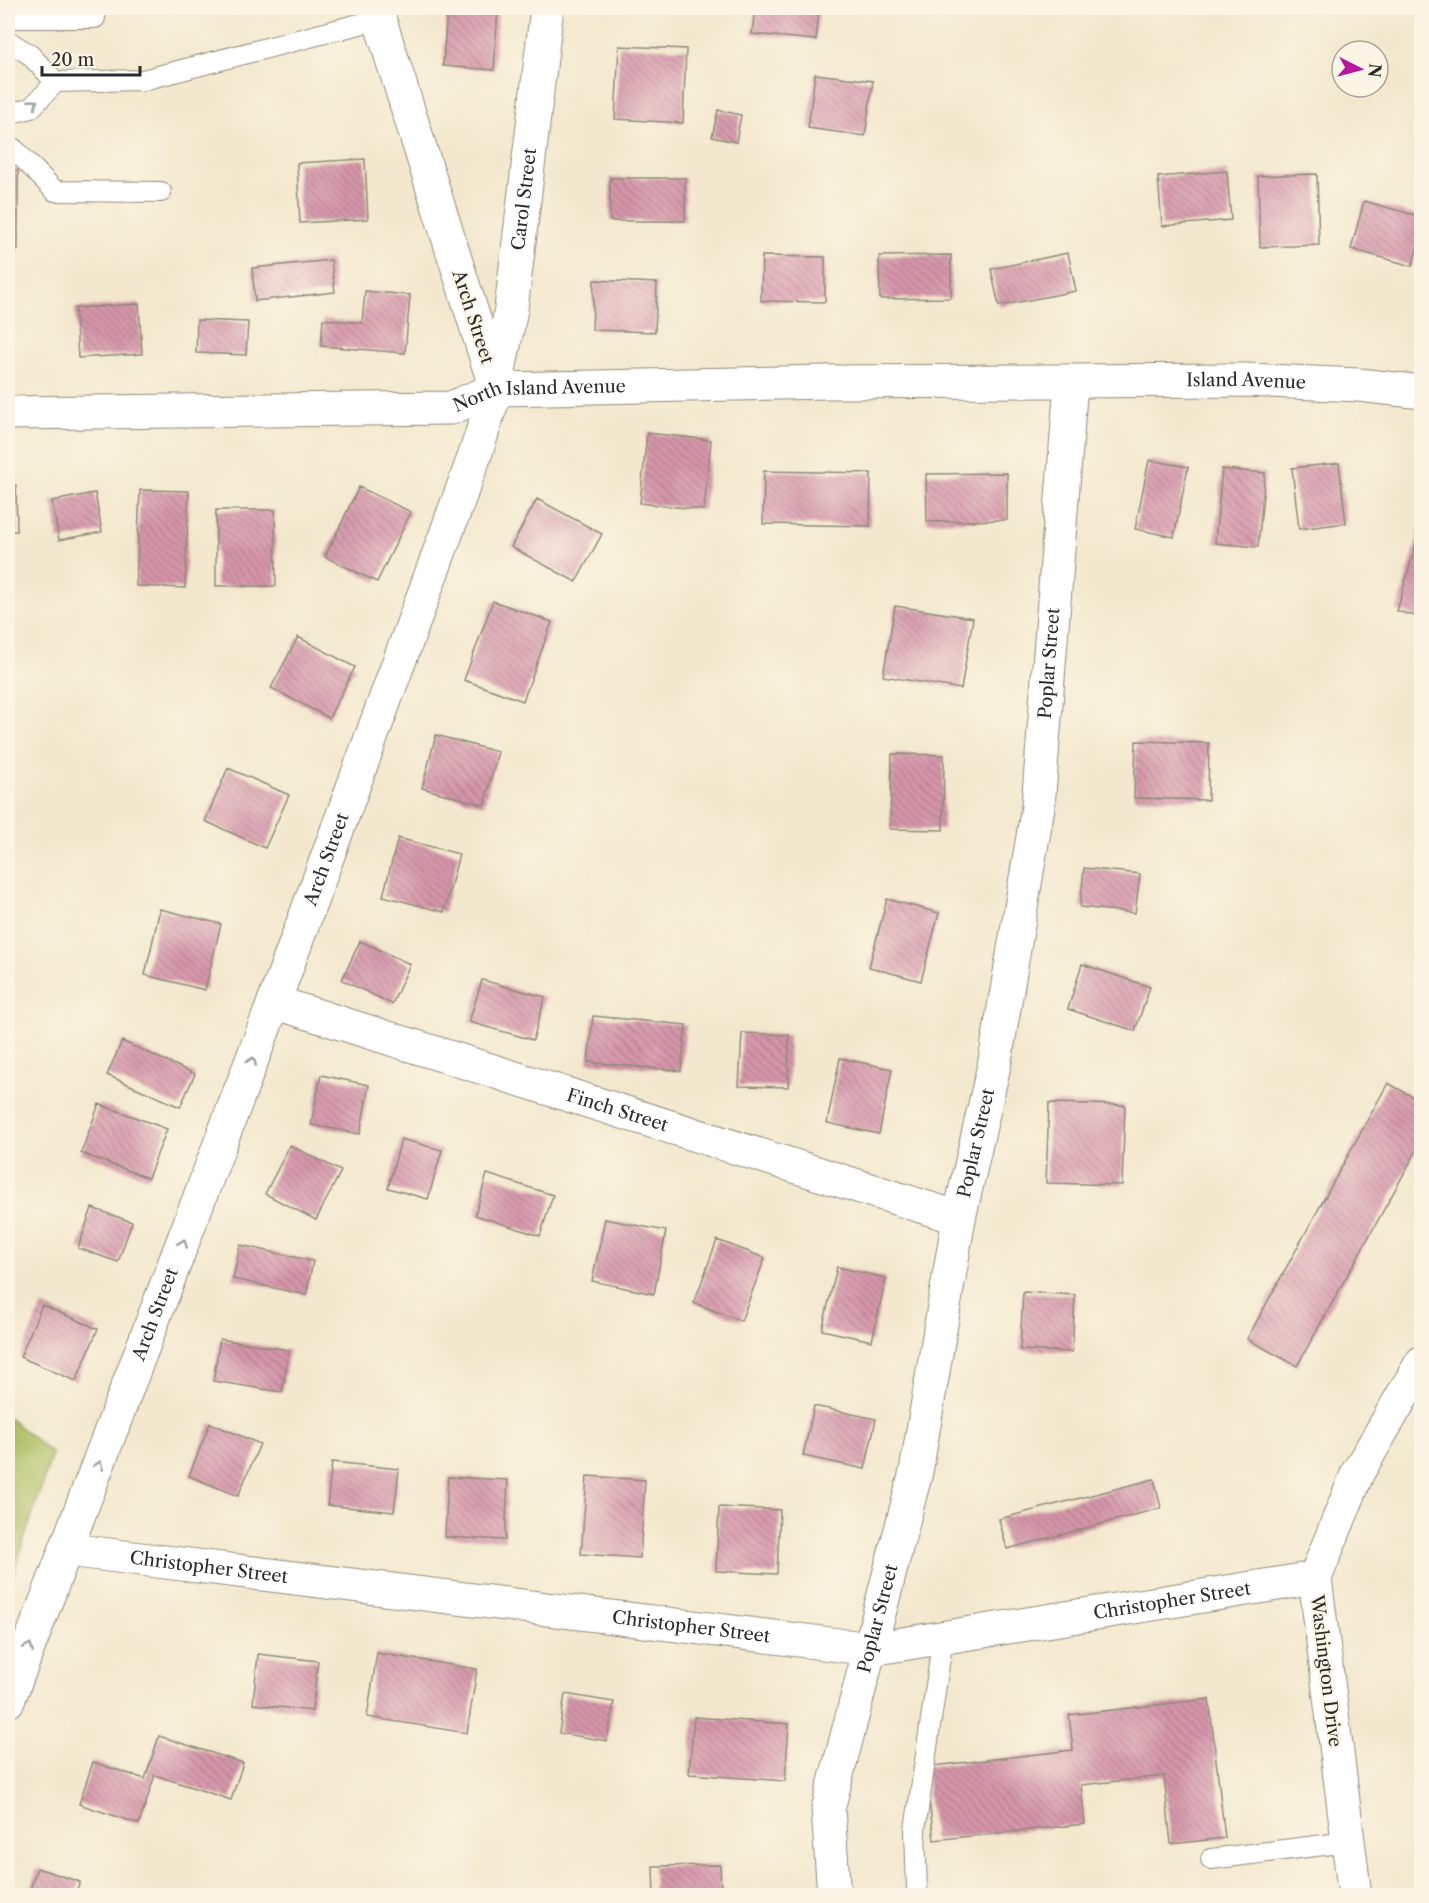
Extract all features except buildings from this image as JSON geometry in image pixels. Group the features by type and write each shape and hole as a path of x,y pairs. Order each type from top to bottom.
{"street":[{"name":"Carol Street","path":"496,389 511,309 547,8"},
{"name":"Arch Street","path":"8,1701 68,1550 274,1002 476,455 496,389 377,13"},
{"name":"Island Avenue","path":"1071,383 1247,380 1359,385 1422,392"},
{"name":"North Island Avenue","path":"8,413 451,408 496,389 827,382 1071,383"},
{"name":"Poplar Street","path":"834,1896 828,1809 845,1736 871,1649 916,1472 959,1218 995,1061 1038,807 1071,383"},
{"name":"Finch Street","path":"274,1002 959,1218"},
{"name":"Washington Drive","path":"1355,1896 1315,1578 1358,1472 1422,1362"},
{"name":"Christopher Street","path":"68,1550 871,1649 1315,1578"}],"lane":[{"path":"8,18 94,18 94,8"},
{"path":"8,114 31,108 56,82 143,80 377,13"},
{"path":"8,41 29,54 56,82"},
{"path":"8,148 14,149 55,191 161,192"},
{"path":"917,1890 915,1830 943,1637"},
{"path":"1211,1859 1348,1842"}],"green space":[{"path":"8,1417 52,1454 8,1590"}]}
